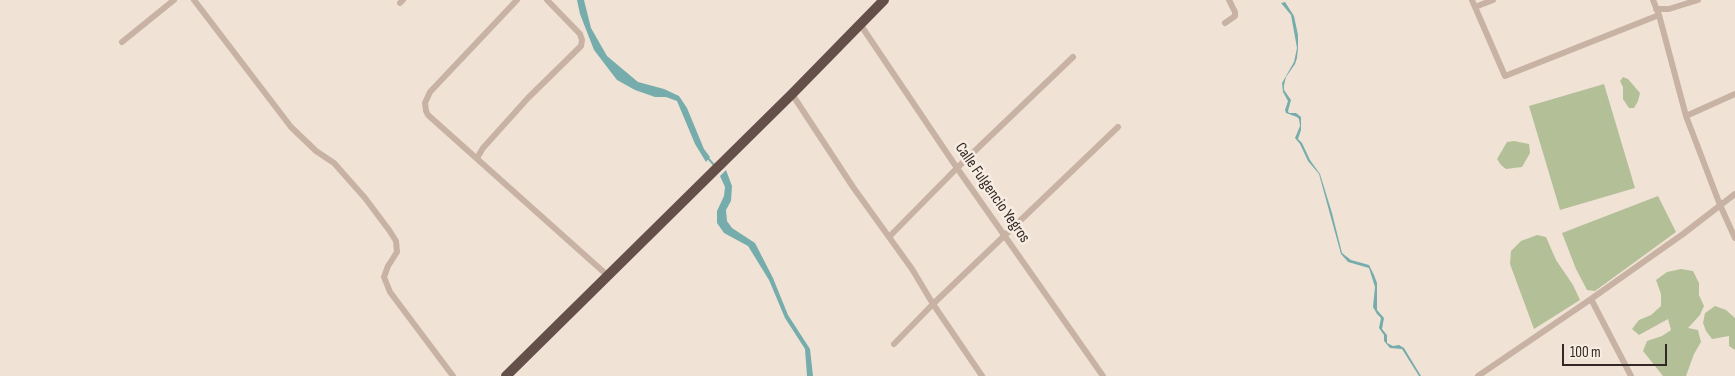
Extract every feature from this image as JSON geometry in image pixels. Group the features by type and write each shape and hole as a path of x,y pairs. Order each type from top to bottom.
{"highway":[{"path":"506,376 792,94 884,0"}],"street":[{"path":"122,42 174,0"},
{"path":"194,0 291,127 316,151 334,164 365,198 389,230 396,241 396,252 384,277 390,292 453,376"},
{"path":"517,0 430,92 426,99 428,115 607,275"},
{"path":"477,158 483,148 528,98 581,46 580,34 547,0"},
{"path":"1225,23 1234,16 1235,12 1229,0"},
{"path":"1472,0 1505,76 1657,12 1698,0"},
{"path":"1475,7 1493,0"},
{"path":"1653,0 1686,116 1720,205 1735,238"},
{"name":"Calle Fulgencio Yegros","path":"860,24 957,168 1103,376"},
{"path":"889,237 957,168 1074,56"},
{"path":"792,94 982,376"},
{"path":"1686,116 1735,94"},
{"path":"894,344 933,304 1118,127"},
{"path":"1478,376 1683,234 1735,194"},
{"path":"1591,299 1631,376"}],"green space":[{"path":"1623,77 1628,79 1640,93 1634,108 1629,108 1623,99 1623,87 1620,81"},
{"path":"1604,84 1635,188 1560,210 1529,106"},
{"path":"1514,141 1529,144 1530,153 1522,167 1506,169 1497,159 1507,142"},
{"path":"1658,196 1676,232 1595,291 1587,290 1576,269 1562,233"},
{"path":"1537,235 1546,237 1556,260 1573,285 1580,300 1534,329 1510,264 1511,251 1521,241"},
{"path":"1681,269 1693,271 1699,283 1699,295 1704,306 1700,315 1688,328 1698,330 1701,342 1694,354 1686,376 1663,376 1643,351 1647,341 1662,336 1671,330 1668,319 1639,335 1632,329 1639,320 1651,315 1661,306 1661,294 1656,280 1667,272"},
{"path":"1715,306 1726,310 1735,318 1735,350 1729,346 1729,336 1712,339 1706,331 1703,323 1705,313"}],"water":[{"path":"577,0 584,0 591,28 607,56 638,82 664,89 679,96 687,108 704,149 710,157 706,162 695,144 677,101 666,97 655,97 635,90 617,80 594,50 580,14"},
{"path":"1285,2 1294,16 1298,35 1297,58 1286,77 1284,90 1291,100 1289,113 1296,113 1301,117 1301,130 1298,139 1320,174 1342,253 1351,260 1369,265 1374,275 1377,283 1377,310 1384,318 1382,329 1387,335 1387,343 1404,348 1421,376 1419,376 1402,349 1390,348 1384,341 1384,335 1379,328 1381,318 1373,307 1375,287 1369,268 1348,262 1341,254 1319,174 1308,161 1295,138 1300,126 1299,119 1286,113 1288,101 1283,92 1282,83 1294,62 1297,48 1291,15 1281,3"},
{"path":"726,170 732,186 731,201 726,210 727,221 732,228 755,243 773,278 788,315 810,349 813,376 807,376 805,349 785,318 769,280 748,246 724,233 717,223 717,211 724,196 725,187 720,176"}],"waterway":[{"path":"707,157 714,165"}]}
